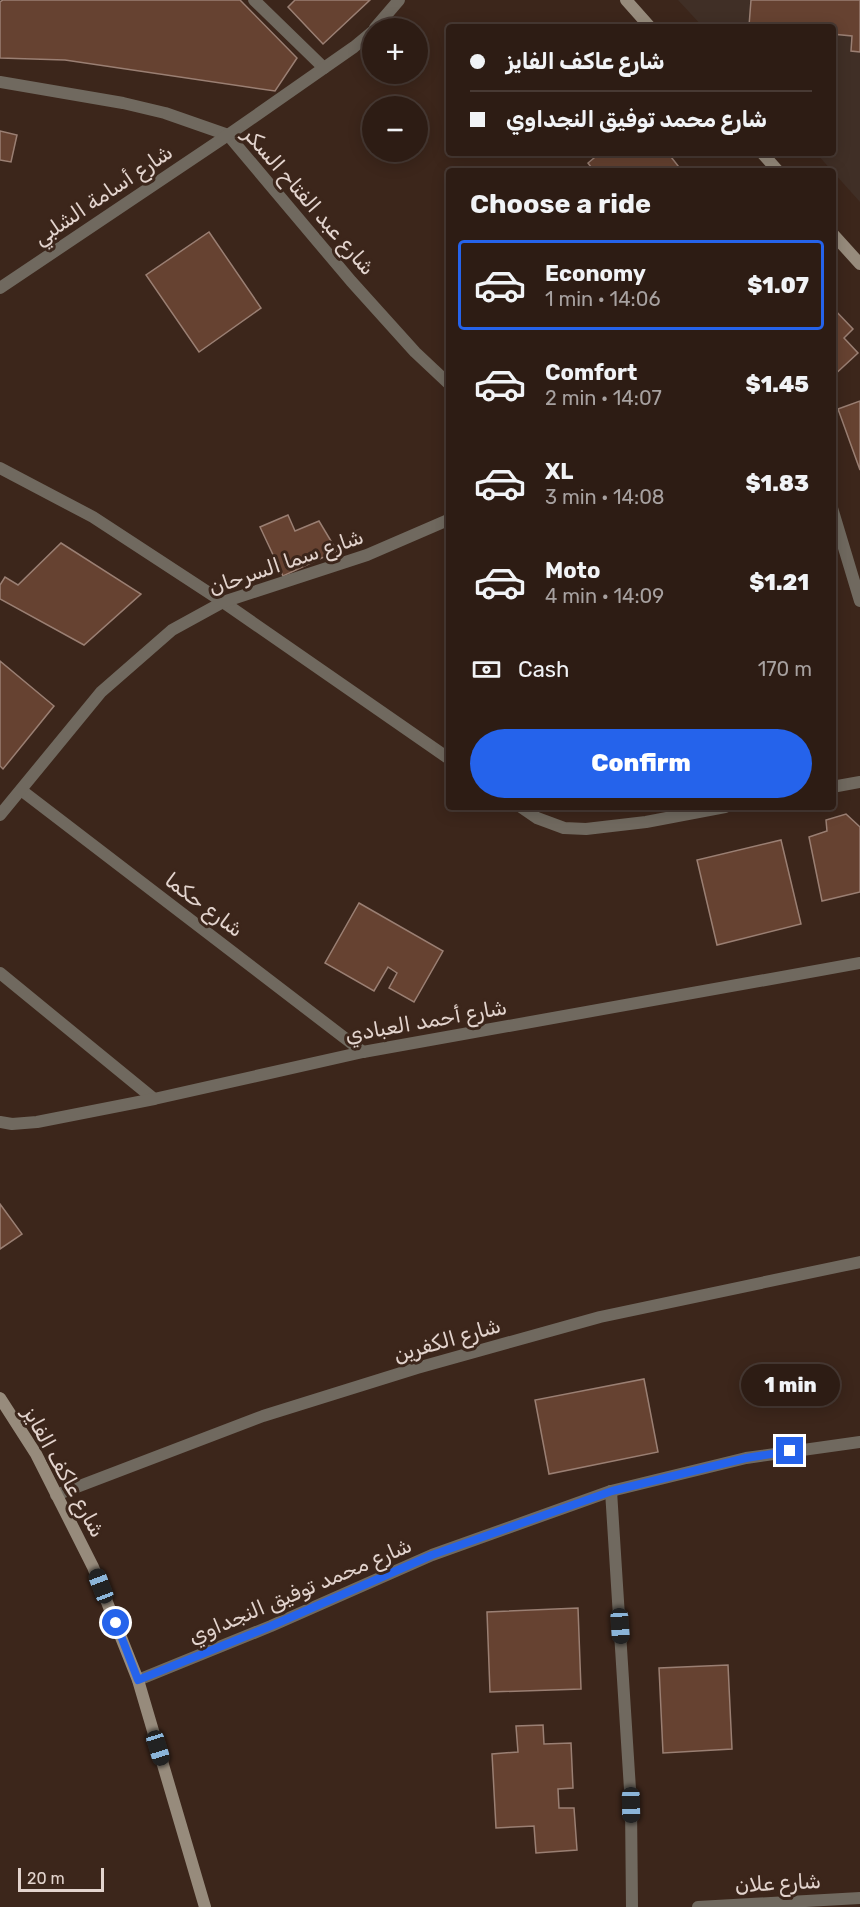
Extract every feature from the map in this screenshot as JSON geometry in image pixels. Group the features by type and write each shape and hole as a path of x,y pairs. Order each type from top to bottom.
{"main road":[{"path":"626,0 647,24"},
{"path":"765,156 775,168"},
{"path":"836,237 860,264"},
{"name":"شارع عاكف الفايز","path":"0,1398 36,1454 93,1567 138,1680 205,1907"}],"street":[{"path":"254,0 324,68 362,40"},
{"path":"384,18 399,0"},
{"name":"شارع أسامة الشلبي","path":"0,288 324,68"},
{"name":"شارع عبد الفتاح السكر","path":"0,82 123,103 165,113 228,135 351,281 415,352 446,381"},
{"path":"0,468 93,517 223,602 446,757"},
{"name":"شارع سما السرحان","path":"0,815 101,692 172,630 223,602 367,555 446,521"},
{"path":"836,521 860,601"},
{"path":"836,786 860,782"},
{"name":"شارع حكما","path":"21,790 363,1052"},
{"path":"525,810 537,818 564,828 586,829 646,822 709,810"},
{"name":"شارع أحمد العبادي","path":"0,1122 12,1124 37,1122 154,1099 363,1052 860,963"},
{"path":"0,973 154,1099"},
{"name":"شارع الكفرين","path":"56,1495 263,1416 417,1368 600,1317 860,1262"},
{"name":"شارع محمد توفيق النجداوي","path":"138,1680 271,1626 432,1555 612,1491 746,1458 860,1442"},
{"path":"612,1491 631,1805 632,1907"},
{"name":"شارع علان","path":"698,1907 860,1898"}],"shaded area":[{"path":"678,0 860,0 860,202 836,175 836,168 829,168 819,156 836,156 836,24 700,24"}],"building":[{"path":"3,0 240,0 297,58 275,91 65,60 0,58 0,2"},
{"path":"295,0 370,0 323,44 288,7"},
{"path":"751,0 860,0 860,52 851,51 852,36 836,34 836,24 749,24"},
{"path":"0,131 17,135 11,162 0,160"},
{"path":"596,156 670,156 680,168 592,168 588,163"},
{"path":"209,232 261,308 199,352 146,275"},
{"path":"836,311 853,329 844,338 858,353 836,373"},
{"path":"860,401 860,470 838,409"},
{"path":"288,515 295,531 319,521 337,551 283,576 260,527"},
{"path":"61,543 141,594 84,645 0,599 0,585 5,577 18,585"},
{"path":"0,661 54,706 3,769 0,766"},
{"path":"846,814 860,827 860,892 822,901 809,837 827,831 826,820"},
{"path":"781,840 801,924 717,945 697,860"},
{"path":"359,903 443,951 414,1002 389,988 397,973 388,967 374,991 325,963"},
{"path":"0,1204 22,1234 0,1249"},
{"path":"644,1379 658,1452 549,1474 535,1400"},
{"path":"578,1608 581,1689 490,1692 487,1612"},
{"path":"728,1665 732,1749 663,1753 659,1668"},
{"path":"543,1725 544,1744 571,1743 573,1788 558,1789 559,1808 574,1808 577,1850 536,1853 534,1826 496,1828 492,1754 518,1752 516,1726"}],"route":[{"path":"116,1623 138,1680 271,1626 432,1555 612,1491 746,1458 790,1451"}]}
